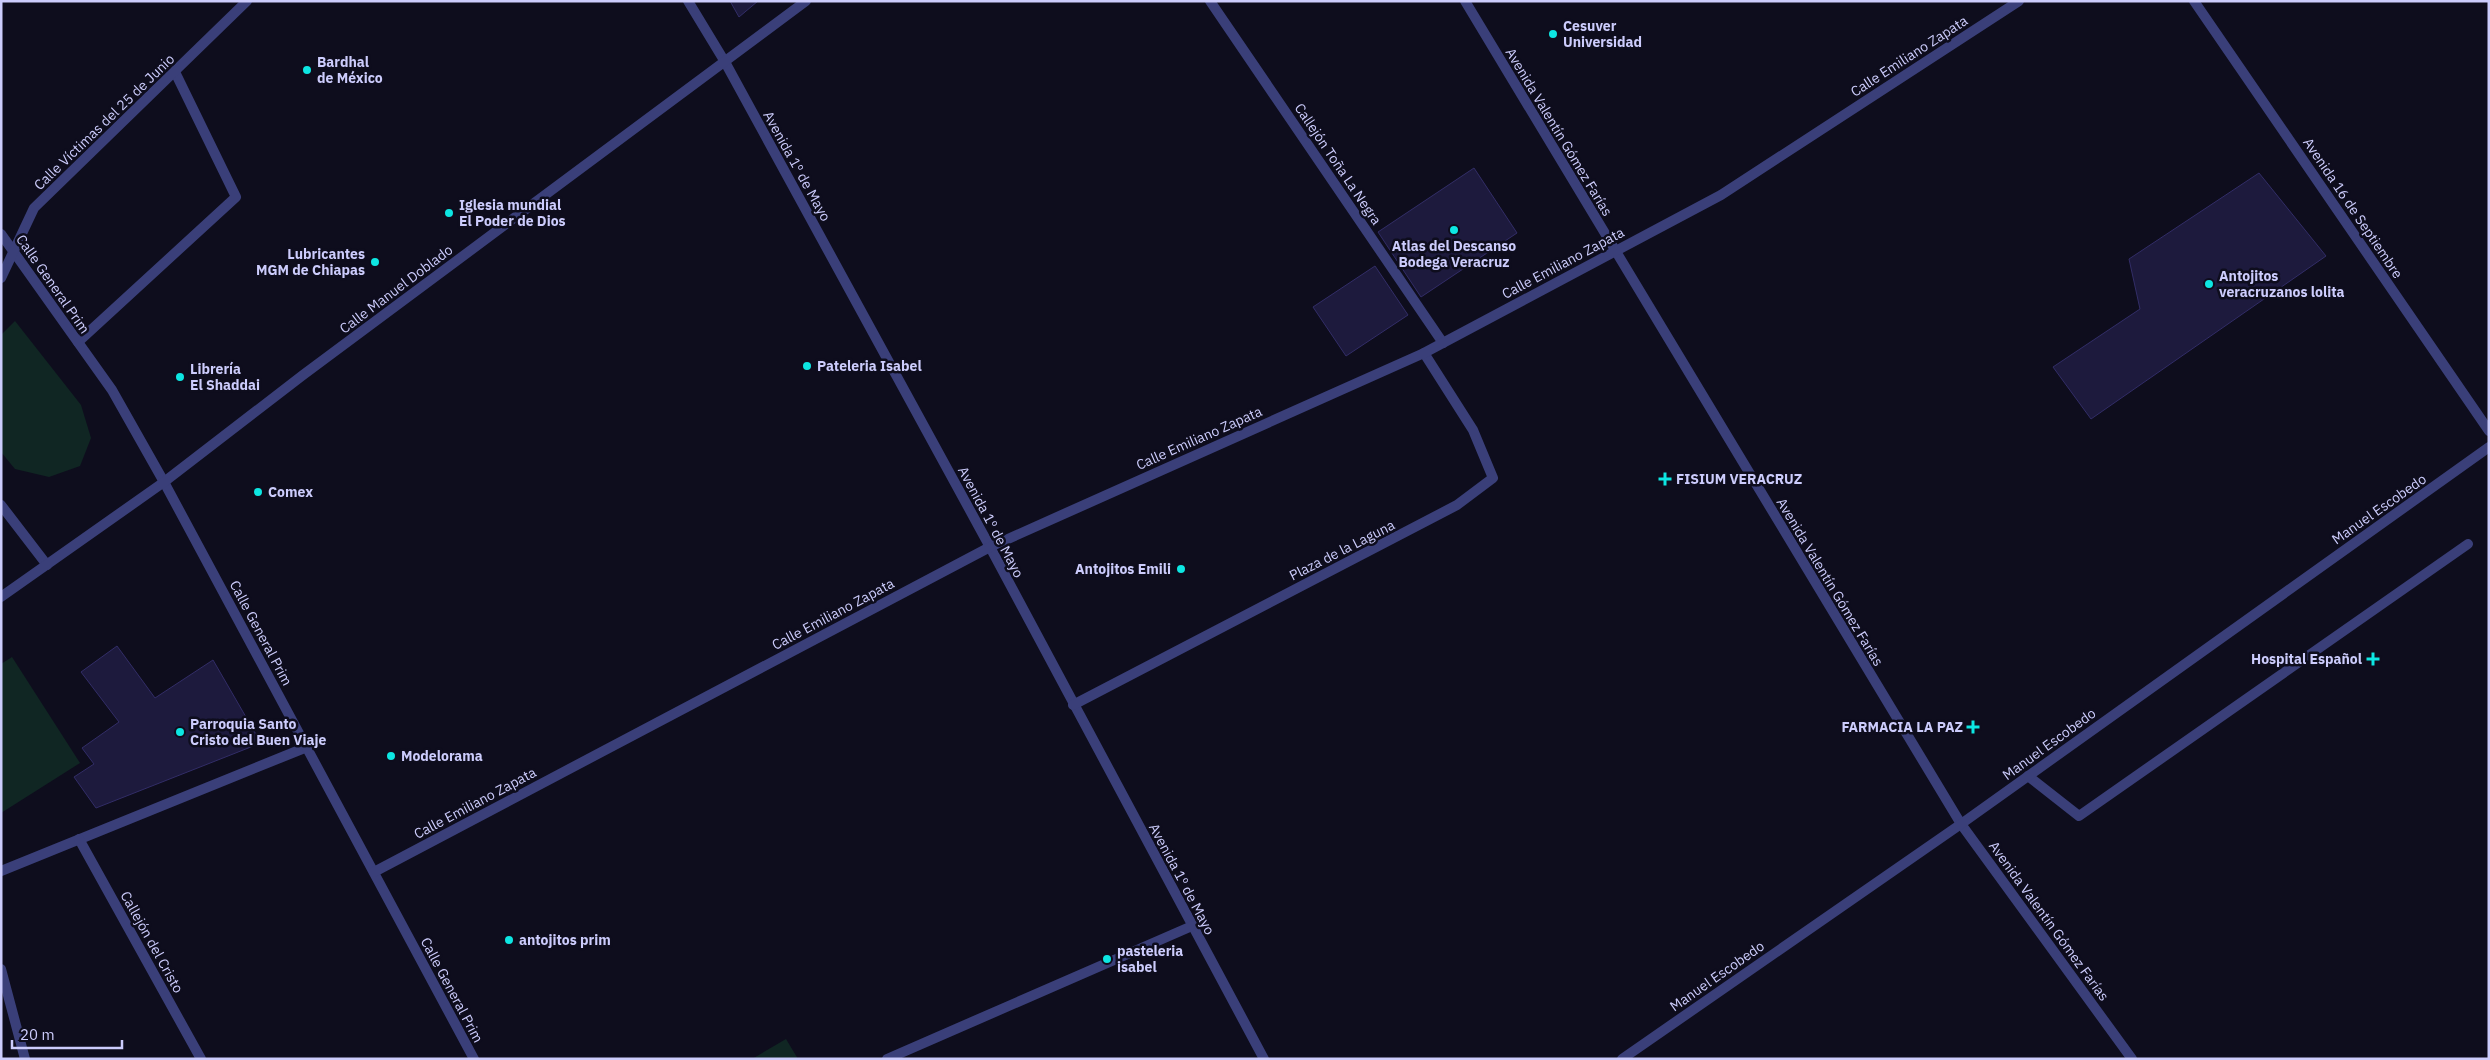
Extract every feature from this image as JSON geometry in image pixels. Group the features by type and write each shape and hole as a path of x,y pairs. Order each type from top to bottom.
{"street":[{"name":"Calle Víctimas del 25 de Junio","path":"1,278 34,208 247,1"},
{"name":"Avenida 1º de Mayo","path":"688,1 725,62 990,546 1073,705 1264,1059"},
{"name":"Calle Manuel Doblado","path":"1,597 164,482 303,375 806,1"},
{"name":"Callejón Toña La Negra","path":"1210,1 1443,343"},
{"name":"Avenida Valentín Gómez Farías","path":"1465,1 1961,824 2132,1059"},
{"name":"Calle Emiliano Zapata","path":"374,872 990,546 1443,343 1721,195 2019,1"},
{"name":"Avenida 16 de Septiembre","path":"2194,1 2489,431"},
{"path":"78,342 236,197 175,72"},
{"name":"Calle General Prim","path":"1,234 112,390 164,482 474,1059"},
{"name":"Plaza de la Laguna","path":"1073,705 1457,505 1493,478 1473,430 1424,353"},
{"name":"Manuel Escobedo","path":"1622,1059 1961,824 2489,448"},
{"path":"1,505 47,565"},
{"path":"2028,776 2079,816 2468,544"},
{"path":"1,871 307,747"},
{"name":"Callejón del Cristo","path":"79,839 201,1059"},
{"path":"887,1059 1192,926"},
{"path":"1,969 25,1059"}],"green space":[{"path":"15,321 81,405 91,438 80,466 49,477 15,469 1,452 1,335"},
{"path":"12,657 80,763 1,813 1,664"},
{"path":"786,1039 798,1059 752,1059"}],"building":[{"path":"730,1 758,1 739,17"},
{"path":"1474,168 1517,233 1421,297 1378,232"},
{"name":"Antojitos veracruzanos lolita","path":"2259,173 2326,256 2091,419 2053,367 2140,309 2129,259"},
{"path":"1375,266 1408,315 1346,356 1313,307"},
{"name":"Parroquia Santo Cristo del Buen Viaje","path":"117,646 155,698 213,660 261,743 96,808 74,777 94,764 82,748 119,722 81,672"}],"place":[{"name":"Cesuver Universidad","path":"1553,34"},
{"name":"Bardhal de México","path":"307,70"},
{"name":"Iglesia mundial El Poder de Dios","path":"449,213"},
{"name":"Atlas del Descanso Bodega Veracruz","path":"1454,230"},
{"name":"Lubricantes MGM de Chiapas","path":"375,262"},
{"name":"Antojitos veracruzanos lolita","path":"2209,284"},
{"name":"Pateleria Isabel","path":"807,366"},
{"name":"Librería El Shaddai","path":"180,377"},
{"name":"FISIUM VERACRUZ","path":"1665,479"},
{"name":"Comex","path":"258,492"},
{"name":"Antojitos Emili","path":"1181,569"},
{"name":"Hospital Español","path":"2373,659"},
{"name":"FARMACIA LA PAZ","path":"1973,727"},
{"name":"Parroquia Santo Cristo del Buen Viaje","path":"180,732"},
{"name":"Modelorama","path":"391,756"},
{"name":"antojitos prim","path":"509,940"},
{"name":"pasteleria isabel","path":"1107,959"}]}
